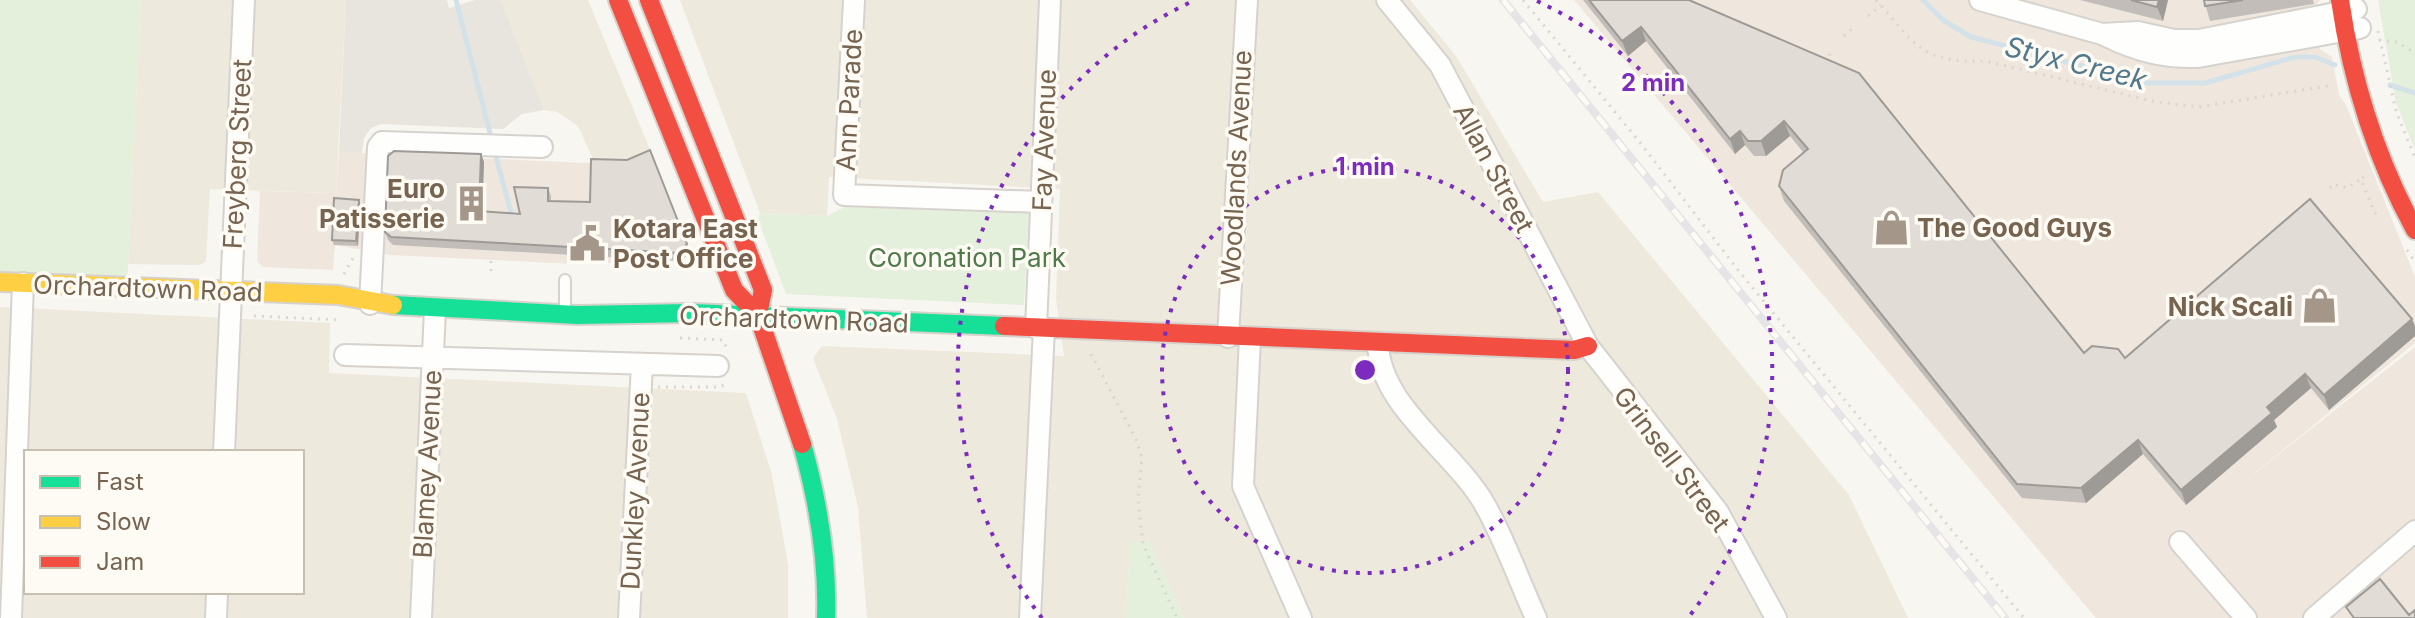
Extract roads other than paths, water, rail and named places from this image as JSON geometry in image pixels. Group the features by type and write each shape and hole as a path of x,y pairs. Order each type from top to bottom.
{"street":[{"name":"Freyberg Street","path":"224,450 244,0"},
{"path":"618,0 734,290 758,315 788,395 816,495 827,583 826,618"},
{"path":"649,0 763,290 758,315"},
{"name":"Ann Parade","path":"854,0 844,195 1041,202"},
{"name":"Fay Avenue","path":"1030,618 1041,202 1050,0"},
{"name":"Woodlands Avenue","path":"1228,337 1247,0"},
{"name":"Allan Street","path":"1387,0 1440,65 1588,346"},
{"path":"1980,0 2102,34 2138,32 2174,40 2199,40 2352,17 2359,63 2387,178 2415,230"},
{"path":"2368,104 2415,196"},
{"path":"370,304 378,147 382,142 542,147"},
{"path":"692,313 710,290 723,259"},
{"name":"Orchardtown Road","path":"0,282 338,295 370,304 435,309 645,317 692,313 758,315 1574,350 1588,346"},
{"path":"11,618 6,569 23,283"},
{"name":"Blamey Avenue","path":"421,618 435,309"},
{"path":"1250,338 1243,486 1301,618"},
{"path":"1378,343 1381,373 1484,503 1536,618"},
{"name":"Grinsell Street","path":"1588,346 1718,512 1776,618"},
{"name":"Orchardtown Road","path":"345,355 432,355 718,366"},
{"name":"Dunkley Avenue","path":"629,618 642,364"},
{"path":"2314,618 2415,531"},
{"path":"2180,542 2246,618"},
{"path":"216,618 217,594"}],"lane":[{"path":"565,280 565,314"}],"waterway":[{"path":"456,0 491,137"},
{"name":"Styx Creek","path":"1923,0 1943,20 1971,37 2148,83 2205,83 2295,57 2315,57 2335,65"},
{"name":"Styx Creek","path":"2390,85 2415,93"},
{"path":"495,153 512,216"}],"railway":[{"path":"1503,0 2005,618"}],"place":[{"name":"Euro Patisserie","path":"471,203"},
{"name":"The Good Guys","path":"1891,227"},
{"name":"Kotara East Post Office","path":"587,243"},
{"name":"Nick Scali","path":"2319,306"}],"park label":[{"name":"Coronation Park","path":"967,257"}]}
